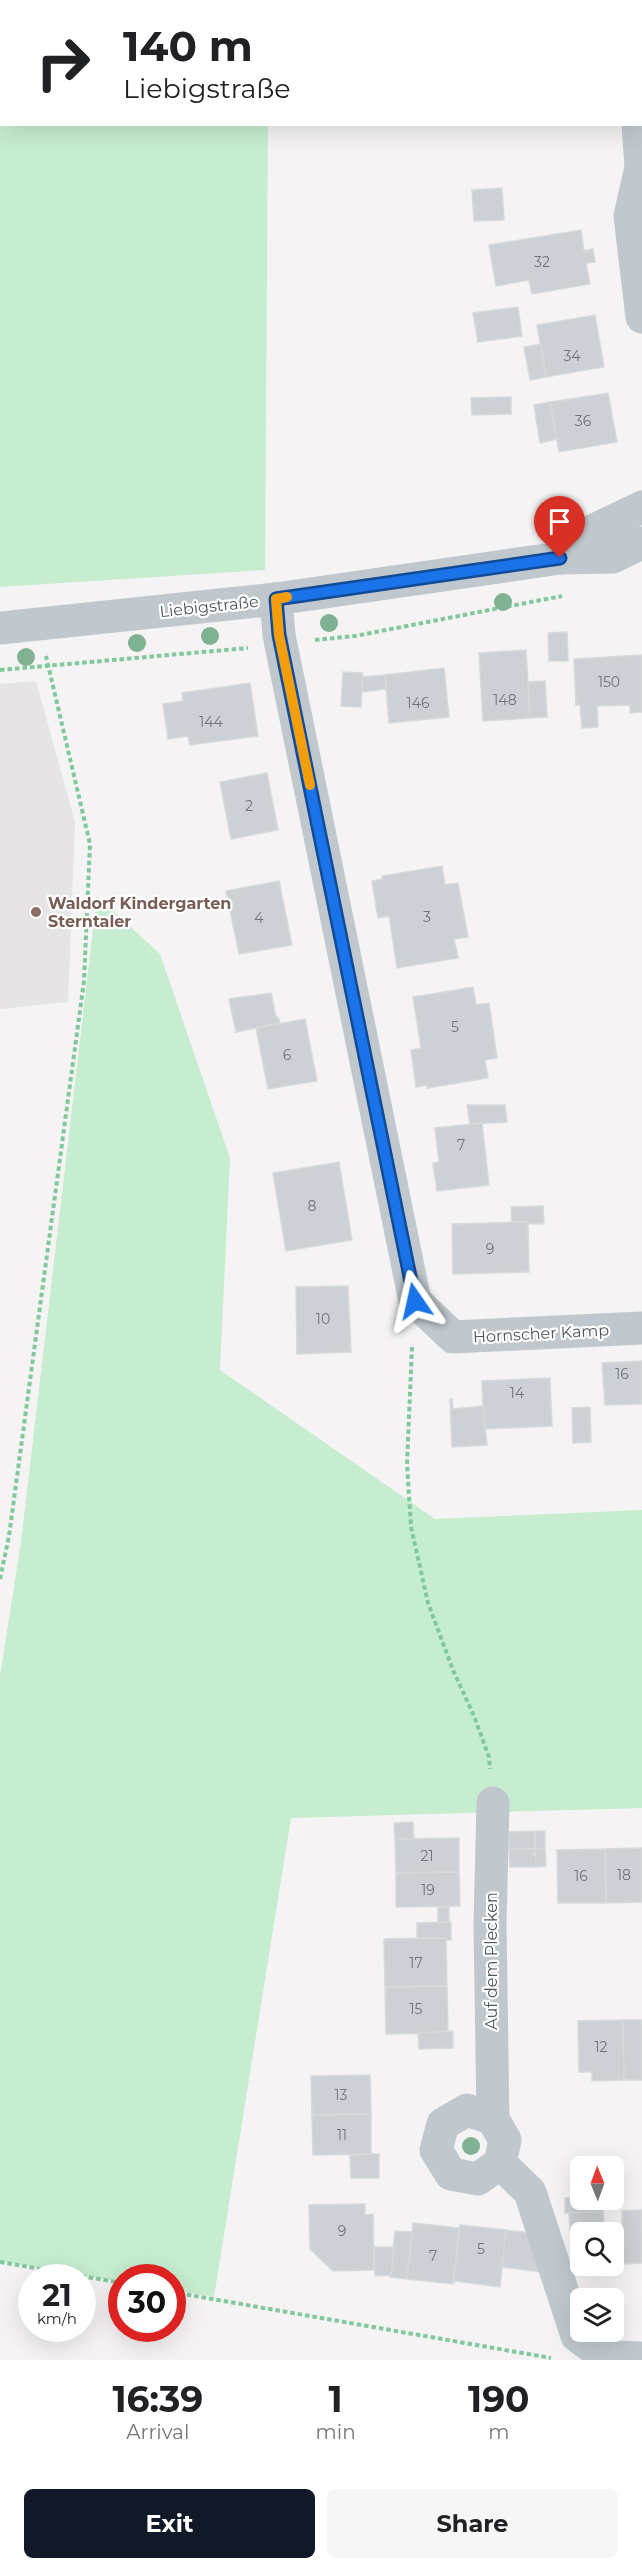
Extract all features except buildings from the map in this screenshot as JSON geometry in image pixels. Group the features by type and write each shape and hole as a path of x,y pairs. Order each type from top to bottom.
{"street":[{"path":"638,126 640,167 630,216 642,317"},
{"path":"560,558 590,532 642,507"},
{"name":"Liebigstraße","path":"0,628 276,599 560,558 613,557 642,543"},
{"path":"276,599 279,635 415,1301"},
{"name":"Hornscher Kamp","path":"415,1301 453,1337 642,1328"},
{"name":"Auf dem Plecken","path":"493,1803 490,1924 494,2119 505,2140 500,2163"},
{"path":"494,2119 467,2110 443,2124 436,2150 451,2174 478,2179 500,2163 530,2192 577,2336 597,2356 642,2358"}],"path":[{"path":"0,1579 9,1536 84,981 90,844 47,666 42,623"},
{"path":"415,1301 407,1464 411,1527 428,1603 489,1757 493,1803"},
{"path":"0,2262 108,2281"},
{"path":"186,2294 561,2360"}],"shaded area":[{"name":"Waldorf Kindergarten Sterntaler","path":"36,681 75,822 68,1002 0,1009 0,684"}],"green space":[{"path":"0,126 268,126 265,570 0,587"},
{"path":"97,896 160,954 230,1158 220,1370 435,1519 642,1510 642,1808 291,1818 214,2297 186,2292 186,2264 108,2264 108,2280 96,2278 96,2264 18,2264 0,2261 0,1676 21,1542"}],"slow traffic":[{"path":"287,597 276,599 279,635 310,785"}],"place":[{"name":"Waldorf Kindergarten Sterntaler","path":"36,912"}],"route":[{"path":"415,1301 279,635 276,599 560,558"}]}
